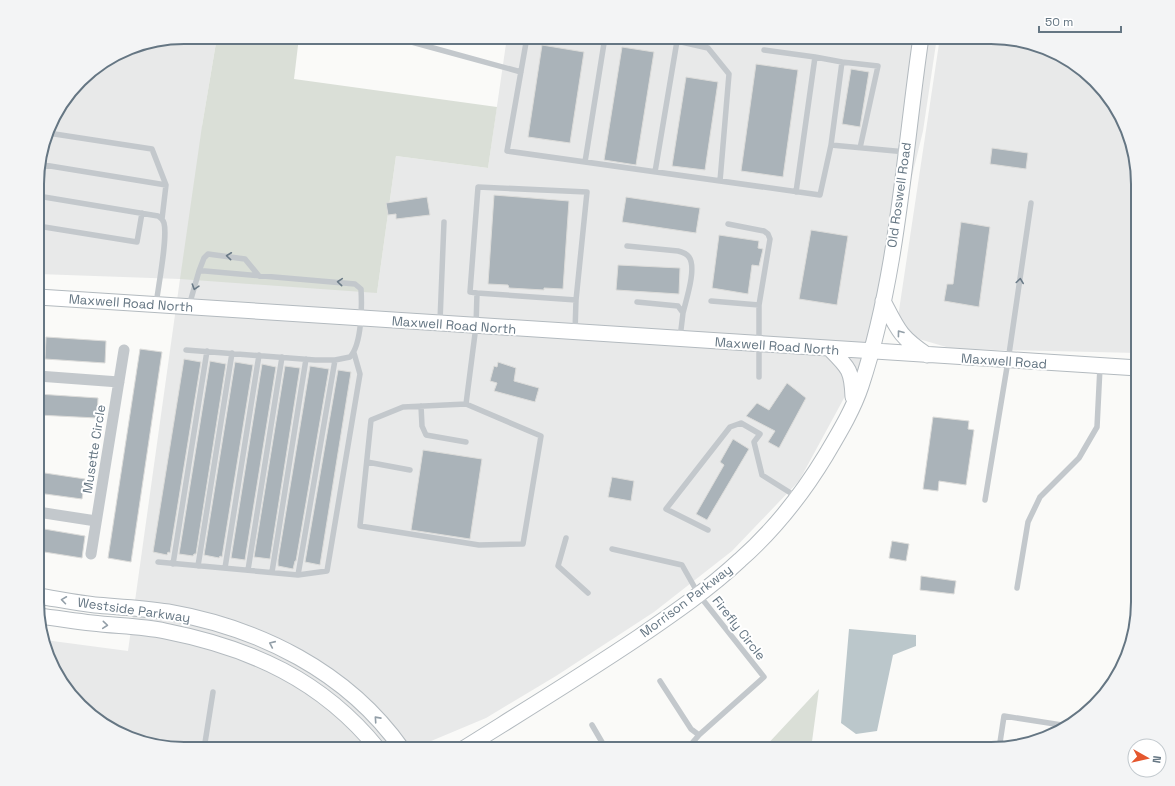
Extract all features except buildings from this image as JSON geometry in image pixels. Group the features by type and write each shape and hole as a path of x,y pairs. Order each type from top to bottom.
{"street":[{"name":"Old Roswell Road","path":"870,352 883,301 906,152 920,44"},
{"name":"Maxwell Road North","path":"44,297 870,352"},
{"path":"883,301 896,328 907,341 928,356"},
{"name":"Musette Circle","path":"90,554 124,350"},
{"path":"831,350 846,365 852,378 854,402"},
{"name":"Maxwell Road","path":"870,352 1131,368"},
{"name":"Morrison Parkway","path":"474,742 615,653 699,595 742,558 809,482 838,436 860,387 870,352"},
{"path":"44,376 119,382"},
{"path":"44,513 96,521"},
{"name":"Westside Parkway","path":"44,597 167,612 214,624 265,641 294,653 340,684 364,704 396,742"},
{"name":"Westside Parkway","path":"45,617 164,631 209,642 258,659 285,670 328,699 351,718 372,742"}],"lane":[{"path":"420,44 521,72"},
{"path":"526,44 507,151 820,195 831,145 842,62"},
{"path":"585,162 604,44"},
{"path":"655,172 677,44"},
{"path":"687,44 708,48 729,74 720,181"},
{"path":"764,50 878,66 860,148"},
{"path":"796,192 816,57"},
{"path":"53,134 152,150 166,185 162,219 164,225 163,250 156,305"},
{"path":"831,145 906,152"},
{"path":"45,166 166,185"},
{"path":"575,333 576,300 587,192 478,187 470,292 576,300"},
{"path":"44,197 142,213 158,216 162,219"},
{"path":"985,500 1008,361 1031,203"},
{"path":"44,227 137,242 142,213"},
{"path":"440,324 444,222"},
{"path":"728,224 764,231 768,234 770,239 759,305 759,377"},
{"path":"627,246 678,251 689,257 691,272 689,291 683,313 680,340"},
{"path":"189,307 204,258 208,254 245,259 259,276"},
{"path":"158,562 298,575 327,571 360,374 354,353 361,319 361,289 355,284 199,272"},
{"path":"466,404 476,326 477,293"},
{"path":"711,301 759,305"},
{"path":"637,302 678,306 683,313"},
{"path":"186,350 335,360 350,357 354,353"},
{"path":"173,564 207,351"},
{"path":"198,566 232,353"},
{"path":"225,568 259,355"},
{"path":"248,570 282,357"},
{"path":"272,572 306,359"},
{"path":"298,575 335,360"},
{"path":"1017,588 1028,522 1040,497 1079,458 1097,427 1100,367"},
{"path":"466,404 540,436 523,544 479,545 360,526 371,420 403,407 421,406 466,404"},
{"path":"421,406 422,426 426,435 466,442"},
{"path":"708,530 666,509 730,427 741,423 760,434 754,442 762,475 797,497"},
{"path":"367,462 410,470"},
{"path":"566,538 558,566 588,593"},
{"name":"Firefly Circle","path":"612,549 682,564 699,595 764,677 699,735 694,742"},
{"path":"660,681 691,729 699,735"},
{"path":"205,742 213,692"},
{"path":"1000,742 1004,716 1058,724"},
{"path":"592,725 602,742"}],"shaded area":[{"path":"174,44 216,44 202,126 377,293 396,156 488,168 506,44 936,44 923,131 869,352 799,481 732,551 654,612 556,676 486,718 429,742 165,741 139,735 122,728 106,718 85,701 63,672 49,641 128,651 180,279 44,274 45,165 51,139 58,122 73,99 92,79 122,58 139,51"},
{"path":"216,44 298,44 294,79 497,107 488,168 396,156 377,293 180,279 202,126"},
{"path":"939,44 1010,45 1028,49 1053,58 1069,68 1090,85 1102,99 1120,130 1128,156 1131,174 1131,353 953,349 919,339 901,326 898,317"},
{"path":"849,629 916,635 916,646 893,655 877,731 856,734 841,723"},
{"path":"819,689 812,742 770,742"}]}
